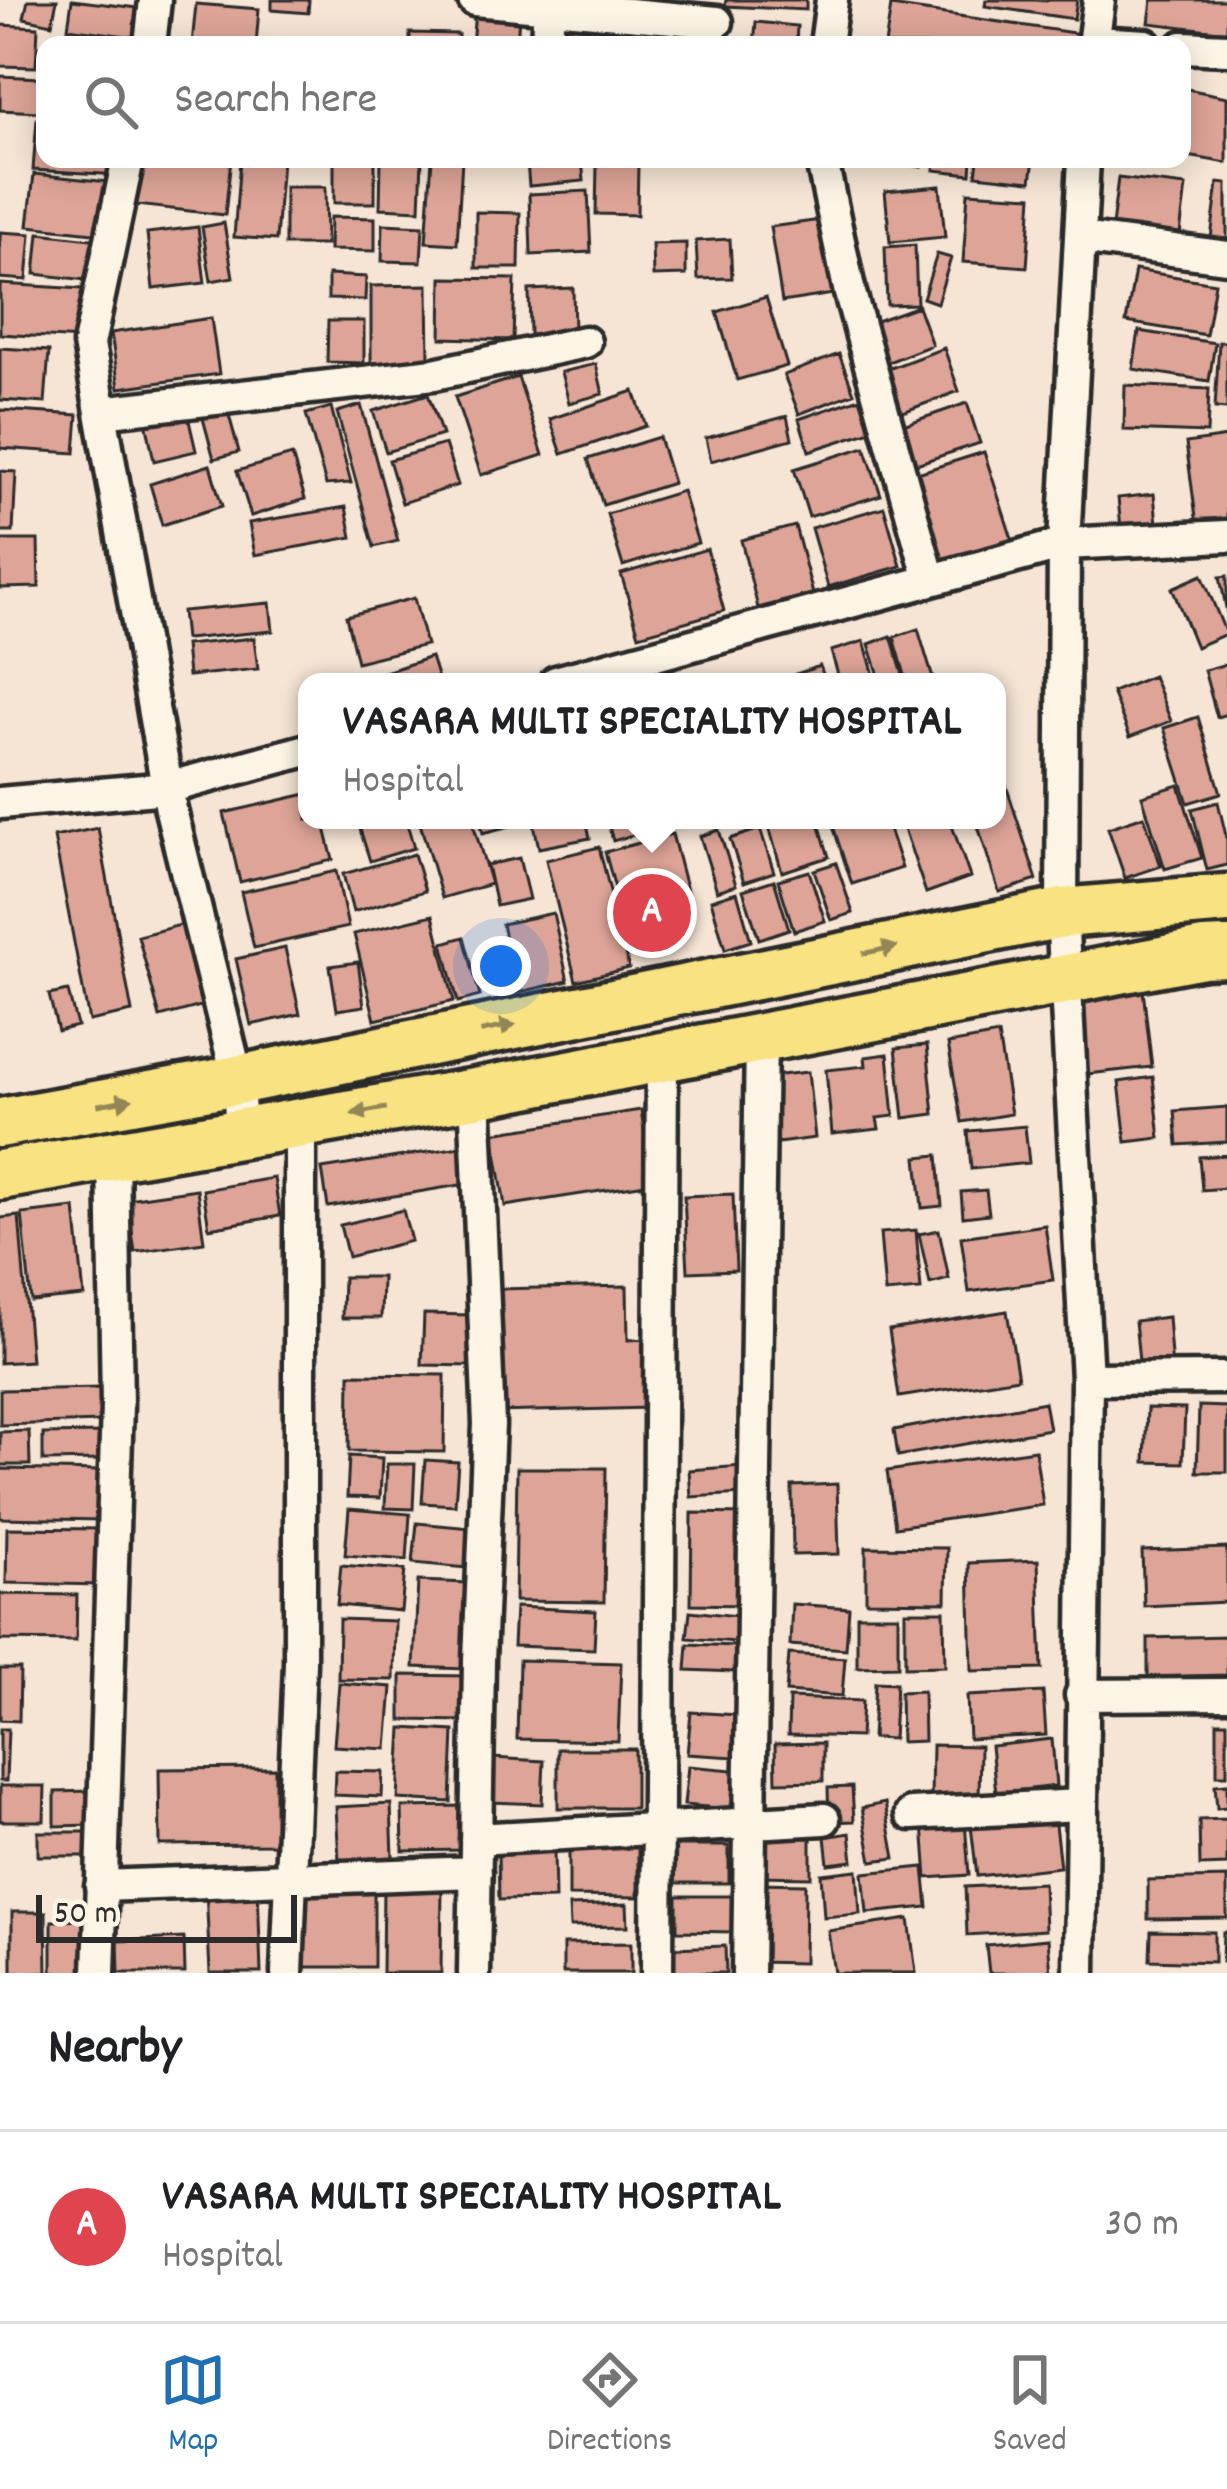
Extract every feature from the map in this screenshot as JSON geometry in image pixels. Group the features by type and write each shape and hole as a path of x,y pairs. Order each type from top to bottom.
{"main road":[{"path":"0,1123 238,1080 1063,913 1227,899"},
{"path":"0,1175 476,1093 1227,952"}],"street":[{"path":"151,36 155,0"},
{"path":"473,0 717,22"},
{"path":"827,36 832,0"},
{"path":"1095,36 1100,0"},
{"path":"547,36 549,4"},
{"path":"1191,47 1227,49"},
{"path":"126,168 89,344 167,788 238,1080 241,1133"},
{"path":"816,168 930,580"},
{"path":"1080,1973 1088,1379 1063,913 1064,544 1084,168"},
{"path":"1080,238 1227,256"},
{"path":"101,412 434,374 585,342"},
{"path":"589,673 1064,544 1227,536"},
{"path":"0,803 167,788 298,752"},
{"path":"748,1973 761,1037"},
{"path":"657,1973 662,1055"},
{"path":"474,1973 489,1424 476,1093"},
{"path":"287,1973 300,1663 300,1123"},
{"path":"99,1973 117,1405 113,1154"},
{"path":"1088,1379 1227,1378"},
{"path":"1081,1695 1227,1694"},
{"path":"910,1814 1080,1805"},
{"path":"476,1838 824,1819"},
{"path":"101,1886 476,1872"}],"building":[{"path":"28,0 57,0 52,24 24,18"},
{"path":"72,0 146,9 141,36 68,28"},
{"path":"272,0 309,0 308,13 272,10"},
{"path":"726,0 806,0 806,10 725,6"},
{"path":"986,0 1077,0 1074,19 985,6"},
{"path":"1152,0 1227,0 1227,32 1149,23"},
{"path":"196,4 259,9 257,36 193,36"},
{"path":"891,6 1081,34 1081,36 886,36"},
{"path":"475,11 519,15 518,36 473,36"},
{"path":"657,21 657,36 608,36 608,23"},
{"path":"560,22 594,22 594,36 560,36"},
{"path":"756,22 797,26 796,36 755,36"},
{"path":"0,25 38,27 36,67 0,66"},
{"path":"410,33 458,34 458,36"},
{"path":"0,76 36,78 36,112 0,110"},
{"path":"1191,90 1227,97 1227,163 1191,157"},
{"path":"36,132 36,168 120,168 120,175 33,170"},
{"path":"139,168 230,168 225,215 136,205"},
{"path":"239,168 281,168 276,240 234,237"},
{"path":"334,168 375,168 375,203 334,203"},
{"path":"381,168 422,168 420,210 380,208"},
{"path":"431,168 461,168 457,244 426,242"},
{"path":"528,168 583,168 584,181 529,186"},
{"path":"597,168 638,168 637,215 596,214"},
{"path":"934,168 971,168 971,174"},
{"path":"977,168 1033,168 1031,181 976,175"},
{"path":"34,174 109,182 103,234 28,226"},
{"path":"1118,178 1186,186 1179,242 1111,234"},
{"path":"1218,183 1227,184 1227,248 1210,246"},
{"path":"940,186 945,237 890,242 885,191"},
{"path":"285,187 325,187 326,245 285,245"},
{"path":"588,191 591,252 531,255 529,194"},
{"path":"968,192 1032,196 1027,267 963,262"},
{"path":"476,212 520,213 519,268 476,268"},
{"path":"330,217 375,218 375,251 329,250"},
{"path":"821,220 833,294 782,302 770,227"},
{"path":"224,223 233,277 211,281 202,227"},
{"path":"383,224 423,226 421,262 382,261"},
{"path":"198,227 205,283 153,289 147,233"},
{"path":"0,232 31,234 27,280 0,278"},
{"path":"39,233 100,240 95,281 35,274"},
{"path":"730,239 732,278 698,279 696,241"},
{"path":"686,243 686,275 653,276 652,244"},
{"path":"915,245 917,304 887,305 885,247"},
{"path":"937,254 951,258 937,303 923,298"},
{"path":"1135,270 1215,283 1206,335 1126,322"},
{"path":"328,275 366,277 365,300 328,299"},
{"path":"442,278 515,279 513,340 441,338"},
{"path":"0,284 83,289 80,339 0,334"},
{"path":"428,285 429,362 371,363 371,286"},
{"path":"573,288 574,334 530,335 529,290"},
{"path":"766,297 787,366 737,380 717,312"},
{"path":"918,306 932,345 886,363 871,323"},
{"path":"211,318 219,374 119,388 111,333"},
{"path":"328,321 364,321 364,363 327,362"},
{"path":"1139,331 1215,343 1209,381 1133,369"},
{"path":"1219,342 1227,342 1227,409 1215,408"},
{"path":"0,348 49,351 45,403 0,400"},
{"path":"944,348 959,391 895,415 880,372"},
{"path":"839,354 854,393 799,414 784,375"},
{"path":"596,364 603,394 569,403 561,372"},
{"path":"518,377 543,455 481,475 455,397"},
{"path":"1125,385 1209,389 1207,433 1124,430"},
{"path":"634,391 646,426 562,454 550,419"},
{"path":"428,394 442,435 386,452 373,411"},
{"path":"860,398 871,431 809,451 799,419"},
{"path":"967,403 980,443 913,465 900,426"},
{"path":"226,404 239,452 214,459 201,411"},
{"path":"361,405 398,541 374,547 337,412"},
{"path":"331,407 351,483 326,485 306,414"},
{"path":"0,410 78,415 75,453 0,448"},
{"path":"187,412 196,451 154,461 146,421"},
{"path":"787,416 792,439 711,461 706,438"},
{"path":"659,437 673,483 603,505 588,459"},
{"path":"1227,437 1227,521 1197,525 1186,443"},
{"path":"445,444 458,485 402,503 389,460"},
{"path":"865,447 881,495 809,517 794,469"},
{"path":"984,452 1012,539 937,563 908,476"},
{"path":"292,455 305,499 251,516 237,471"},
{"path":"210,465 222,506 162,525 150,484"},
{"path":"0,471 16,472 13,532 0,532"},
{"path":"682,491 698,543 623,566 607,514"},
{"path":"1154,494 1157,524 1121,528 1118,498"},
{"path":"346,507 352,537 255,555 249,523"},
{"path":"884,507 901,566 828,587 811,528"},
{"path":"795,526 813,594 758,608 741,540"},
{"path":"0,540 38,540 39,587 0,588"},
{"path":"707,549 724,611 639,635 621,574"},
{"path":"1202,575 1226,634 1196,647 1172,588"},
{"path":"1227,576 1227,613 1220,577"},
{"path":"414,598 426,645 357,662 346,616"},
{"path":"270,603 273,631 185,639 182,611"},
{"path":"918,629 931,673 904,673 894,637"},
{"path":"891,636 903,673 878,673 869,644"},
{"path":"254,638 258,669 188,676 185,645"},
{"path":"864,641 873,673 837,673 831,651"},
{"path":"431,657 436,673 382,673"},
{"path":"1227,664 1227,714 1217,717 1204,670"},
{"path":"1153,676 1171,721 1130,737 1112,692"},
{"path":"1198,717 1221,793 1188,803 1164,728"},
{"path":"1006,785 1037,880 999,892 979,829 1006,829"},
{"path":"1179,785 1202,858 1165,869 1142,796"},
{"path":"298,796 298,829 325,829 333,860 240,882 224,813"},
{"path":"1218,802 1227,865 1207,870 1192,809"},
{"path":"1144,816 1161,866 1125,878 1108,828"},
{"path":"98,828 132,1012 89,1021 54,837"},
{"path":"360,829 409,829 414,848 370,861"},
{"path":"422,829 475,829 491,884 442,898"},
{"path":"535,829 588,829 590,838 539,848"},
{"path":"610,829 646,829 647,831 613,841"},
{"path":"760,829 774,872 744,882 730,839"},
{"path":"770,829 821,829 829,857 782,872"},
{"path":"834,829 889,829 902,868 852,884"},
{"path":"904,829 953,829 970,877 926,893"},
{"path":"719,830 736,885 717,891 700,836"},
{"path":"672,834 693,914 627,932 605,852"},
{"path":"599,847 629,968 576,981 546,860"},
{"path":"414,854 425,891 353,912 343,874"},
{"path":"519,858 529,899 496,906 487,865"},
{"path":"836,863 853,913 831,920 814,870"},
{"path":"336,871 348,927 254,948 241,892"},
{"path":"809,871 825,921 794,931 778,880"},
{"path":"774,880 789,929 759,939 743,890"},
{"path":"737,892 751,941 725,949 711,900"},
{"path":"553,913 568,981 516,993 502,924"},
{"path":"433,915 454,1001 375,1020 354,934"},
{"path":"195,921 216,1002 160,1017 138,936"},
{"path":"464,937 480,996 458,1002 443,943"},
{"path":"285,948 300,1014 251,1025 236,959"},
{"path":"358,962 364,1006 337,1010 330,966"},
{"path":"1143,990 1152,1067 1087,1074 1078,998"},
{"path":"68,991 77,1026 58,1031 49,995"},
{"path":"998,1035 1011,1114 962,1122 948,1044"},
{"path":"927,1045 934,1114 904,1118 896,1048"},
{"path":"888,1054 894,1116 877,1118 879,1129 832,1134 826,1070 866,1066 865,1057"},
{"path":"808,1072 815,1138 778,1143 771,1076"},
{"path":"1153,1077 1160,1138 1126,1142 1119,1082"},
{"path":"1227,1107 1227,1142 1178,1145 1175,1111"},
{"path":"641,1110 652,1183 505,1206 493,1133"},
{"path":"1025,1126 1029,1163 971,1169 968,1131"},
{"path":"466,1146 472,1183 328,1207 322,1169"},
{"path":"938,1155 942,1206 922,1208 917,1157"},
{"path":"1227,1155 1227,1188 1202,1190 1199,1157"},
{"path":"274,1178 280,1216 209,1228 203,1190"},
{"path":"197,1189 204,1242 135,1252 127,1199"},
{"path":"986,1190 989,1214 963,1217 961,1192"},
{"path":"733,1194 736,1270 688,1272 684,1196"},
{"path":"75,1208 84,1296 31,1301 22,1214"},
{"path":"403,1210 411,1241 348,1257 340,1225"},
{"path":"19,1216 31,1361 0,1363 0,1218"},
{"path":"1045,1225 1053,1280 969,1292 961,1237"},
{"path":"916,1230 921,1290 885,1293 880,1233"},
{"path":"939,1230 949,1279 930,1284 919,1234"},
{"path":"343,1277 382,1277 381,1318 342,1318"},
{"path":"627,1286 628,1340 649,1339 650,1408 493,1412 491,1289"},
{"path":"1007,1311 1018,1378 899,1397 889,1330"},
{"path":"424,1314 472,1315 472,1366 422,1365"},
{"path":"1168,1317 1172,1369 1140,1372 1135,1321"},
{"path":"350,1374 445,1375 444,1452 349,1451"},
{"path":"101,1388 102,1422 0,1425 0,1390"},
{"path":"1044,1402 1049,1429 898,1456 894,1430"},
{"path":"1199,1406 1227,1407 1227,1472 1197,1472"},
{"path":"1147,1408 1185,1409 1183,1463 1145,1462"},
{"path":"29,1431 30,1465 0,1465 0,1432"},
{"path":"101,1433 102,1460 43,1461 43,1434"},
{"path":"1035,1450 1043,1505 895,1527 887,1471"},
{"path":"349,1456 382,1458 380,1498 347,1497"},
{"path":"425,1460 458,1462 455,1505 422,1503"},
{"path":"387,1464 415,1464 413,1509 385,1508"},
{"path":"743,1466 744,1494 691,1497 689,1470"},
{"path":"517,1468 606,1468 604,1602 515,1601"},
{"path":"0,1469 103,1471 102,1520 0,1518"},
{"path":"837,1484 839,1554 793,1555 792,1486"},
{"path":"349,1509 410,1514 407,1560 345,1555"},
{"path":"692,1513 744,1514 743,1605 691,1604"},
{"path":"417,1523 472,1528 468,1568 413,1563"},
{"path":"7,1528 103,1529 102,1585 6,1583"},
{"path":"866,1547 947,1548 946,1602 866,1601"},
{"path":"1227,1548 1227,1602 1144,1606 1142,1551"},
{"path":"1038,1560 1042,1669 972,1671 969,1563"},
{"path":"341,1565 405,1570 401,1611 337,1605"},
{"path":"418,1581 469,1583 465,1669 414,1667"},
{"path":"0,1594 77,1595 76,1641 0,1640"},
{"path":"792,1604 849,1608 846,1649 790,1645"},
{"path":"515,1607 596,1611 594,1649 513,1646"},
{"path":"690,1611 738,1616 735,1642 687,1638"},
{"path":"905,1611 944,1611 945,1666 905,1667"},
{"path":"857,1615 898,1615 898,1666 857,1667"},
{"path":"339,1619 395,1621 394,1680 338,1679"},
{"path":"1227,1636 1227,1675 1148,1677 1148,1638"},
{"path":"688,1644 735,1646 734,1672 686,1670"},
{"path":"789,1654 845,1658 842,1696 786,1692"},
{"path":"519,1660 621,1663 618,1741 517,1739"},
{"path":"0,1669 20,1669 19,1721 0,1720"},
{"path":"401,1675 469,1676 469,1721 401,1720"},
{"path":"875,1682 896,1683 893,1739 872,1738"},
{"path":"339,1683 392,1687 387,1749 334,1746"},
{"path":"923,1691 924,1741 901,1742 900,1692"},
{"path":"1043,1692 1046,1735 969,1739 967,1696"},
{"path":"789,1698 862,1701 860,1737 788,1735"},
{"path":"691,1712 737,1715 734,1757 687,1754"},
{"path":"1217,1722 1227,1722 1227,1775 1217,1775"},
{"path":"402,1728 454,1731 451,1802 398,1799"},
{"path":"0,1729 8,1729 6,1781 0,1781"},
{"path":"1052,1739 1056,1786 996,1793 991,1746"},
{"path":"823,1743 823,1781 776,1782 775,1744"},
{"path":"932,1745 980,1746 979,1800 931,1799"},
{"path":"558,1749 635,1749 635,1808 558,1808"},
{"path":"492,1758 544,1761 542,1804 490,1802"},
{"path":"688,1766 734,1770 731,1809 684,1805"},
{"path":"275,1768 275,1844 160,1845 159,1769"},
{"path":"335,1771 383,1772 382,1797 334,1795"},
{"path":"1227,1784 1227,1807 1217,1808 1215,1785"},
{"path":"0,1786 45,1786 44,1821 0,1821"},
{"path":"852,1787 854,1821 829,1822 828,1788"},
{"path":"92,1791 93,1825 55,1826 55,1792"},
{"path":"885,1803 895,1858 872,1861 862,1808"},
{"path":"391,1804 393,1857 339,1860 336,1807"},
{"path":"463,1806 464,1850 403,1851 402,1807"},
{"path":"1054,1816 1060,1867 977,1876 971,1826"},
{"path":"1227,1819 1227,1865 1200,1866 1199,1820"},
{"path":"965,1821 969,1875 927,1878 923,1824"},
{"path":"38,1832 92,1832 93,1856 38,1856"},
{"path":"850,1833 853,1861 828,1864 825,1837"},
{"path":"757,1838 811,1838 811,1877 756,1876"},
{"path":"569,1845 638,1846 638,1897 569,1896"},
{"path":"674,1846 729,1846 729,1883 674,1883"},
{"path":"554,1850 555,1899 499,1900 498,1851"},
{"path":"924,1867 928,1907 867,1913 863,1873"},
{"path":"857,1870 860,1914 824,1917 821,1874"},
{"path":"1227,1878 1227,1918 1148,1919 1148,1880"},
{"path":"755,1883 805,1884 804,1963 754,1962"},
{"path":"1043,1883 1045,1930 967,1935 965,1887"},
{"path":"383,1885 442,1885 441,1973 382,1973"},
{"path":"258,1888 261,1973 210,1973 206,1890"},
{"path":"304,1893 374,1893 374,1967 303,1967"},
{"path":"677,1896 735,1896 734,1932 677,1931"},
{"path":"627,1904 628,1926 570,1927 569,1906"},
{"path":"12,1912 46,1912 47,1973 12,1973"},
{"path":"909,1919 916,1973 834,1973 828,1931"},
{"path":"90,1920 90,1973 52,1973 52,1921"},
{"path":"1151,1931 1214,1932 1214,1962 1150,1960"},
{"path":"1223,1932 1227,1932 1227,1962 1222,1962"},
{"path":"184,1938 185,1973 119,1973 118,1941"},
{"path":"1048,1939 1051,1973 989,1973 986,1945"},
{"path":"631,1943 631,1973 563,1973 563,1944"},
{"path":"725,1946 726,1973 673,1973 672,1948"}],"place":[{"name":"VASARA MULTI SPECIALITY HOSPITAL","path":"652,913"}]}
